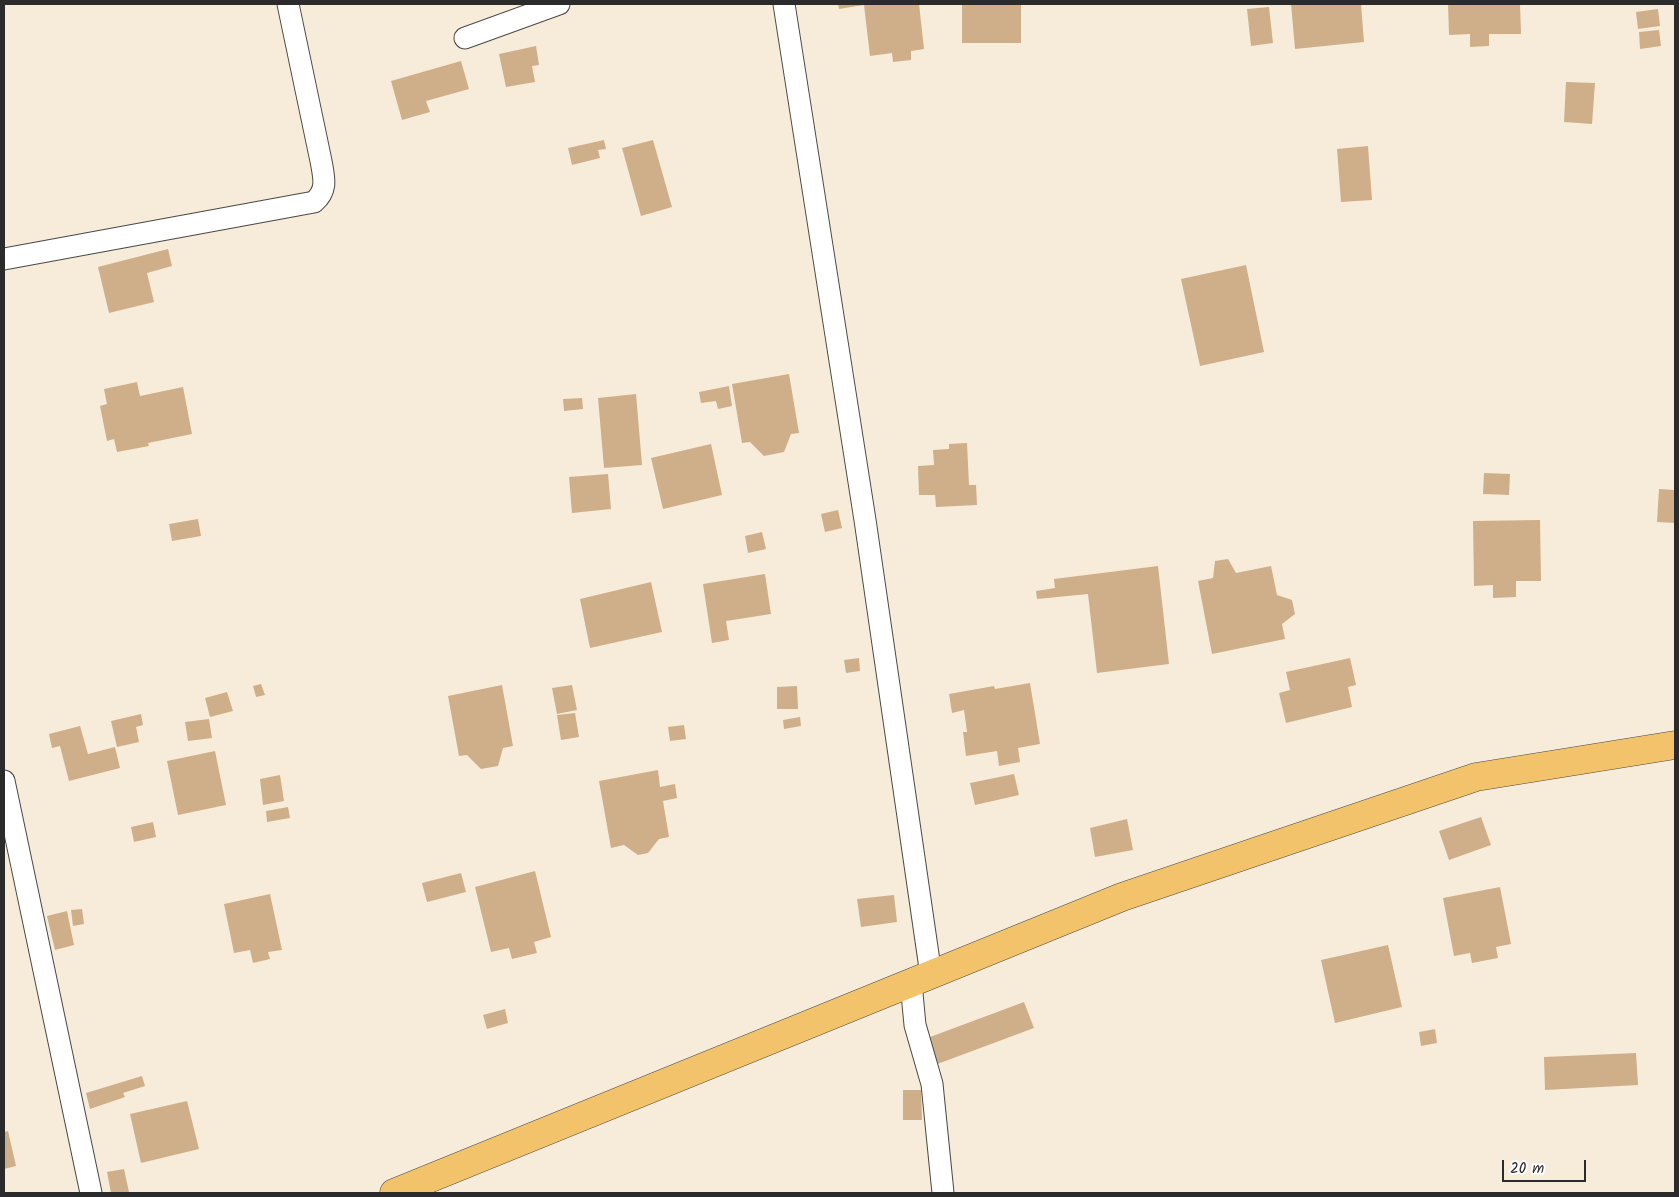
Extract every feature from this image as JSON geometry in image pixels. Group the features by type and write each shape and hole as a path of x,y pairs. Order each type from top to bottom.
{"highway":[{"path":"394,1193 1122,897 1476,777 1675,745"}],"street":[{"path":"4,259 314,202 321,196 324,184 323,176 288,4"},
{"path":"465,38 559,4"},
{"path":"784,4 865,520 921,979 915,1025 932,1084 943,1193"},
{"path":"4,781 91,1193"}],"building":[{"path":"838,4 919,4 924,49 911,51 911,60 893,62 892,53 870,56 864,5 839,9"},
{"path":"962,4 1021,4 1021,43 962,43"},
{"path":"1291,4 1361,4 1364,42 1295,49"},
{"path":"1448,4 1520,4 1521,34 1489,34 1489,46 1470,47 1470,34 1449,35"},
{"path":"1269,7 1273,43 1251,46 1247,9"},
{"path":"1658,9 1660,26 1638,29 1636,12"},
{"path":"1659,30 1661,46 1640,49 1639,32"},
{"path":"536,46 539,65 532,66 535,82 506,87 499,54"},
{"path":"461,61 469,89 426,101 430,112 402,120 391,81"},
{"path":"1566,82 1595,83 1592,124 1564,122"},
{"path":"604,140 606,149 598,150 600,158 572,165 568,148"},
{"path":"653,140 672,207 641,216 622,148"},
{"path":"1368,146 1372,200 1341,202 1337,149"},
{"path":"168,249 172,266 147,273 154,302 109,313 98,267"},
{"path":"1246,265 1264,352 1200,366 1181,279"},
{"path":"789,374 799,433 791,434 784,452 764,456 750,442 742,443 732,384"},
{"path":"137,382 140,396 183,387 192,434 148,443 149,446 117,452 114,439 107,441 100,406 107,404 104,389"},
{"path":"729,386 732,406 718,409 716,401 701,403 699,392"},
{"path":"636,394 642,465 604,468 598,398"},
{"path":"582,398 583,409 564,411 563,399"},
{"path":"967,443 969,485 976,485 977,505 936,507 935,495 919,495 918,466 934,465 933,450 949,449 949,444"},
{"path":"711,444 722,495 663,509 651,458"},
{"path":"1484,473 1510,474 1509,495 1483,494"},
{"path":"608,474 611,509 572,513 569,477"},
{"path":"1659,489 1675,490 1675,523 1657,522"},
{"path":"838,510 842,528 825,532 821,514"},
{"path":"198,519 201,536 172,541 169,524"},
{"path":"1540,520 1541,581 1516,581 1516,597 1493,598 1493,585 1474,586 1473,521"},
{"path":"762,532 766,549 748,553 745,536"},
{"path":"1228,559 1236,573 1271,566 1277,595 1292,600 1295,614 1282,624 1285,639 1212,654 1198,581 1213,578 1215,561"},
{"path":"1158,566 1169,664 1097,673 1088,594 1037,599 1036,591 1055,588 1054,579"},
{"path":"765,574 771,614 726,621 729,640 712,643 703,584"},
{"path":"651,582 662,632 590,648 580,599"},
{"path":"859,658 860,671 846,673 844,660"},
{"path":"1350,658 1356,685 1348,687 1352,707 1286,723 1279,693 1290,690 1286,672"},
{"path":"1030,683 1040,744 1018,748 1020,762 999,766 997,751 966,756 963,732 967,732 964,710 952,713 949,694 994,686 995,689"},
{"path":"261,684 265,695 256,697 253,686"},
{"path":"502,685 513,746 503,748 498,766 481,769 467,755 459,756 448,696"},
{"path":"572,685 577,710 557,714 552,688"},
{"path":"797,686 798,709 777,709 777,687"},
{"path":"227,692 233,711 210,717 205,698"},
{"path":"575,713 579,737 561,740 557,715"},
{"path":"141,714 143,725 136,727 139,742 117,747 111,721"},
{"path":"800,717 801,726 784,729 783,720"},
{"path":"209,719 212,738 188,741 185,722"},
{"path":"684,725 686,739 670,741 668,727"},
{"path":"80,726 88,754 115,747 120,768 69,781 60,746 52,748 49,734"},
{"path":"215,751 226,805 178,815 167,761"},
{"path":"658,770 660,787 675,784 677,798 663,801 669,837 659,839 648,853 638,855 624,845 611,848 599,781"},
{"path":"1014,774 1019,795 975,805 970,783"},
{"path":"280,775 284,801 263,805 260,779"},
{"path":"288,807 290,818 267,822 266,811"},
{"path":"1481,817 1491,845 1449,860 1439,831"},
{"path":"1127,819 1133,850 1095,857 1090,828"},
{"path":"153,822 156,837 134,842 131,827"},
{"path":"535,871 551,937 534,942 537,953 512,959 509,948 491,952 475,887"},
{"path":"461,873 466,892 427,902 422,883"},
{"path":"1500,887 1511,944 1496,947 1498,958 1472,963 1470,953 1454,956 1443,898"},
{"path":"270,894 282,950 268,952 270,959 253,963 250,950 234,953 224,904"},
{"path":"894,895 897,922 861,927 857,899"},
{"path":"82,909 84,924 73,926 71,910"},
{"path":"67,911 74,945 55,950 47,916"},
{"path":"1388,945 1402,1007 1335,1023 1321,960"},
{"path":"1024,1002 1034,1028 932,1066 922,1040"},
{"path":"505,1009 508,1023 487,1029 483,1015"},
{"path":"1435,1029 1437,1043 1421,1046 1419,1032"},
{"path":"1636,1053 1638,1085 1545,1090 1544,1057"},
{"path":"142,1076 145,1086 123,1093 125,1097 90,1109 86,1093"},
{"path":"903,1090 921,1090 922,1120 903,1120"},
{"path":"187,1101 199,1149 141,1163 130,1114"},
{"path":"8,1131 16,1166 4,1169 4,1132"},
{"path":"124,1169 129,1192 111,1193 107,1172"}]}
